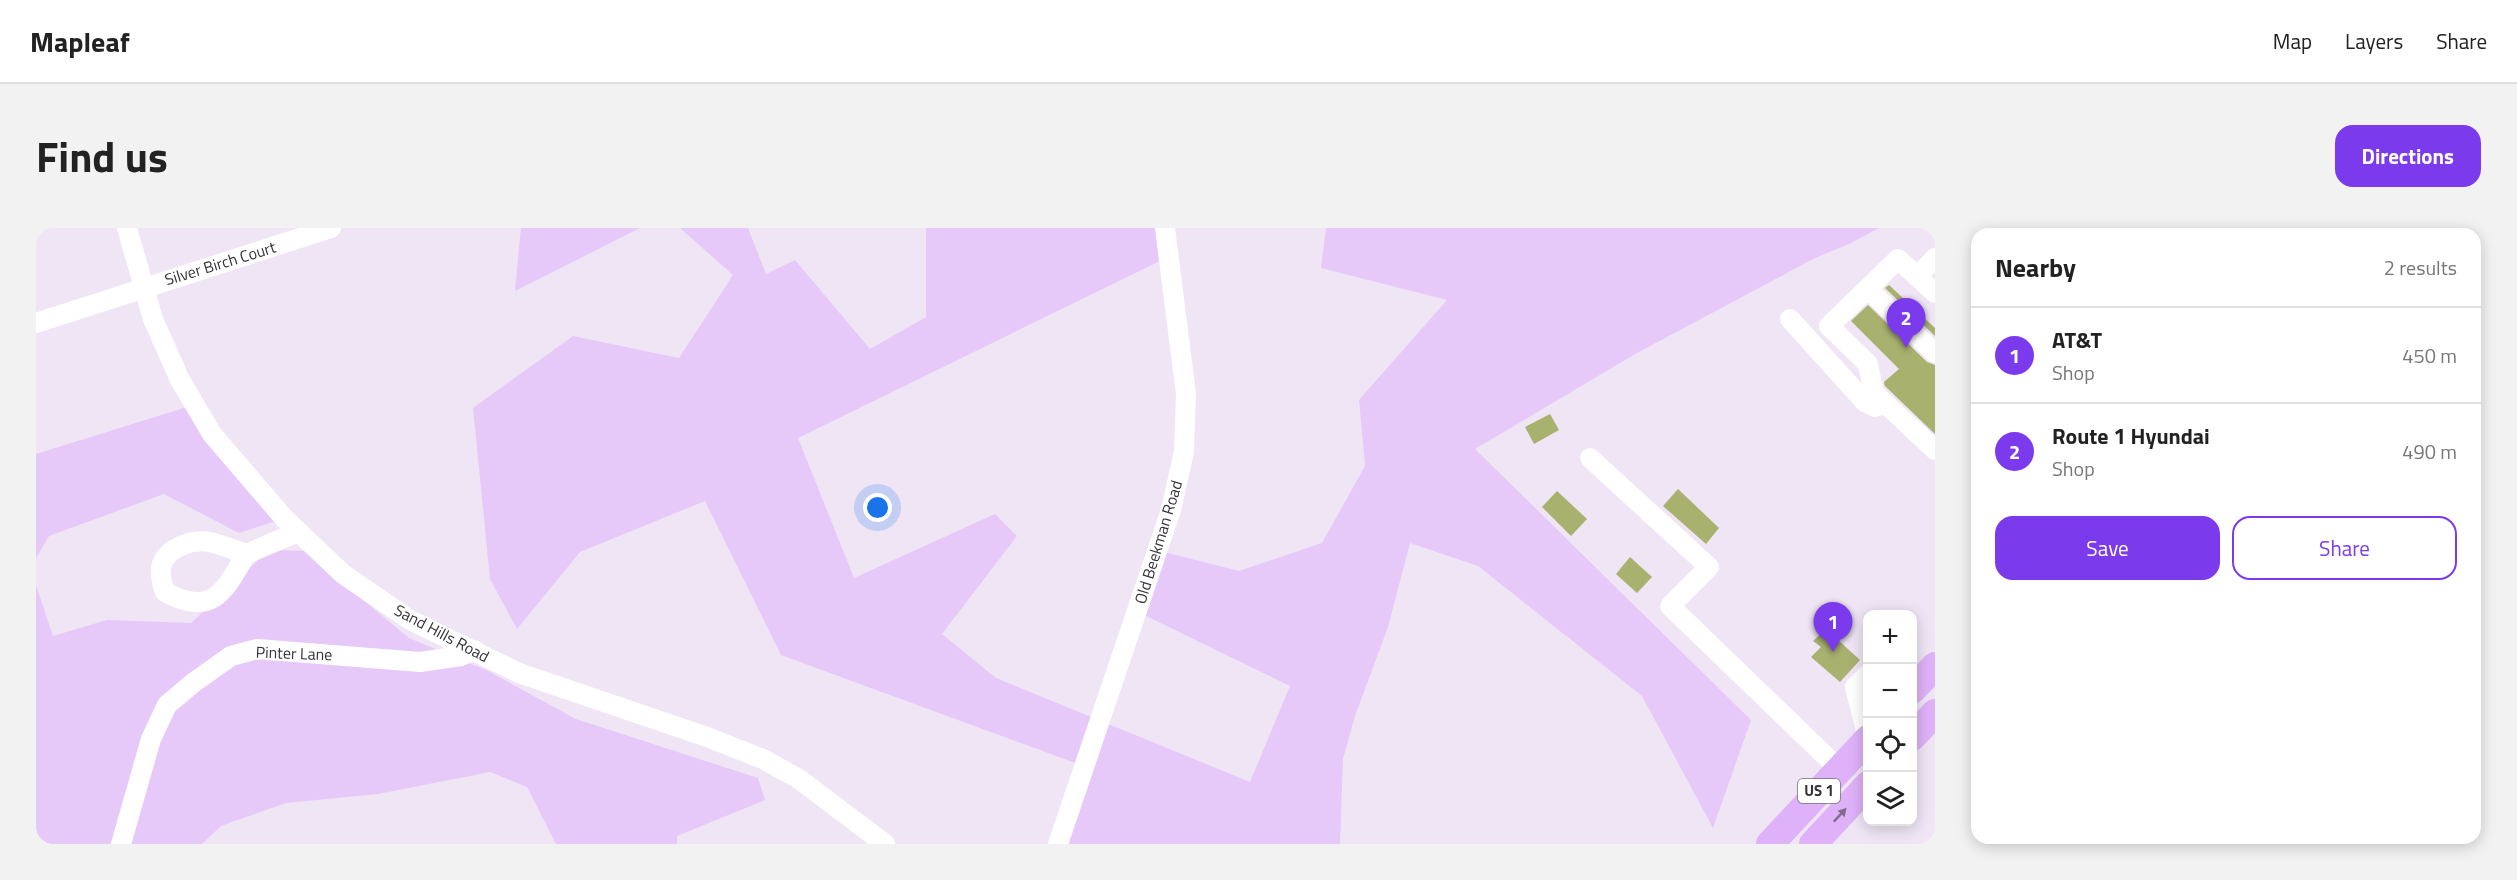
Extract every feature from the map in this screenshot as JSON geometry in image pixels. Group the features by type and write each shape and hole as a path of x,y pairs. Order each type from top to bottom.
{"highway":[{"path":"1917,732 1935,713"},
{"name":"US 1","path":"1770,844 1863,744"},
{"name":"US 1","path":"1813,844 1863,790"}],"street":[{"name":"Sand Hills Road","path":"127,228 153,319 180,380 212,434 298,532 343,574 410,620 519,674 707,736 763,759 799,779 885,844"},
{"name":"Silver Birch Court","path":"36,323 331,228"},
{"name":"Old Beekman Road","path":"1058,844 1171,510 1184,451 1186,394 1165,228"},
{"path":"1917,277 1935,258"},
{"path":"1935,294 1898,259 1829,326 1868,364 1874,393 1935,450"},
{"path":"1868,289 1935,353"},
{"path":"1790,319 1865,402 1875,407 1885,404"},
{"path":"1590,459 1709,567 1670,606 1839,769"},
{"path":"246,554 298,532"},
{"name":"Pinter Lane","path":"121,844 151,739 167,705 231,656 256,649 420,662 461,656 474,650"},
{"path":"1863,679 1856,687 1863,717"}],"shaded area":[{"path":"521,228 640,228 515,291"},
{"path":"680,228 748,228 766,274 795,260 870,349 926,317 926,228 1162,228 1166,258 798,438 854,578 995,514 1017,536 942,634 996,678 1250,782 1290,686 1136,611 1156,550 1239,571 1322,543 1365,466 1359,400 1447,300 1321,268 1326,228 1879,228 1815,258 1637,353 1475,449 1751,720 1713,828 1642,696 1478,566 1410,543 1388,627 1355,716 1343,759 1340,844 1058,844 1081,765 781,655 705,501 580,552 517,629 490,579 473,408 573,336 679,358 733,275"},
{"path":"200,403 285,518 239,533 164,494 49,536 36,558 36,454"},
{"path":"269,550 304,551 409,638 488,671 576,719 758,778 765,800 677,836 677,844 556,844 527,787 490,772 378,794 286,803 221,826 202,844 36,844 36,585 53,636 107,620 191,623"}],"building":[{"path":"1889,285 1935,328 1935,336 1885,288"},
{"path":"1868,305 1927,362 1935,365 1935,434 1885,386 1884,382 1899,369 1851,321"},
{"path":"1550,414 1559,430 1534,444 1525,427"},
{"path":"1678,489 1719,528 1706,544 1663,506"},
{"path":"1557,491 1587,519 1571,536 1542,507"},
{"path":"1630,557 1652,577 1637,593 1616,574"},
{"path":"1826,629 1860,660 1840,682 1811,657 1821,647 1813,641"}],"place":[{"name":"Route 1 Hyundai","path":"1906,348"},
{"name":"AT&T","path":"1833,652"}]}
